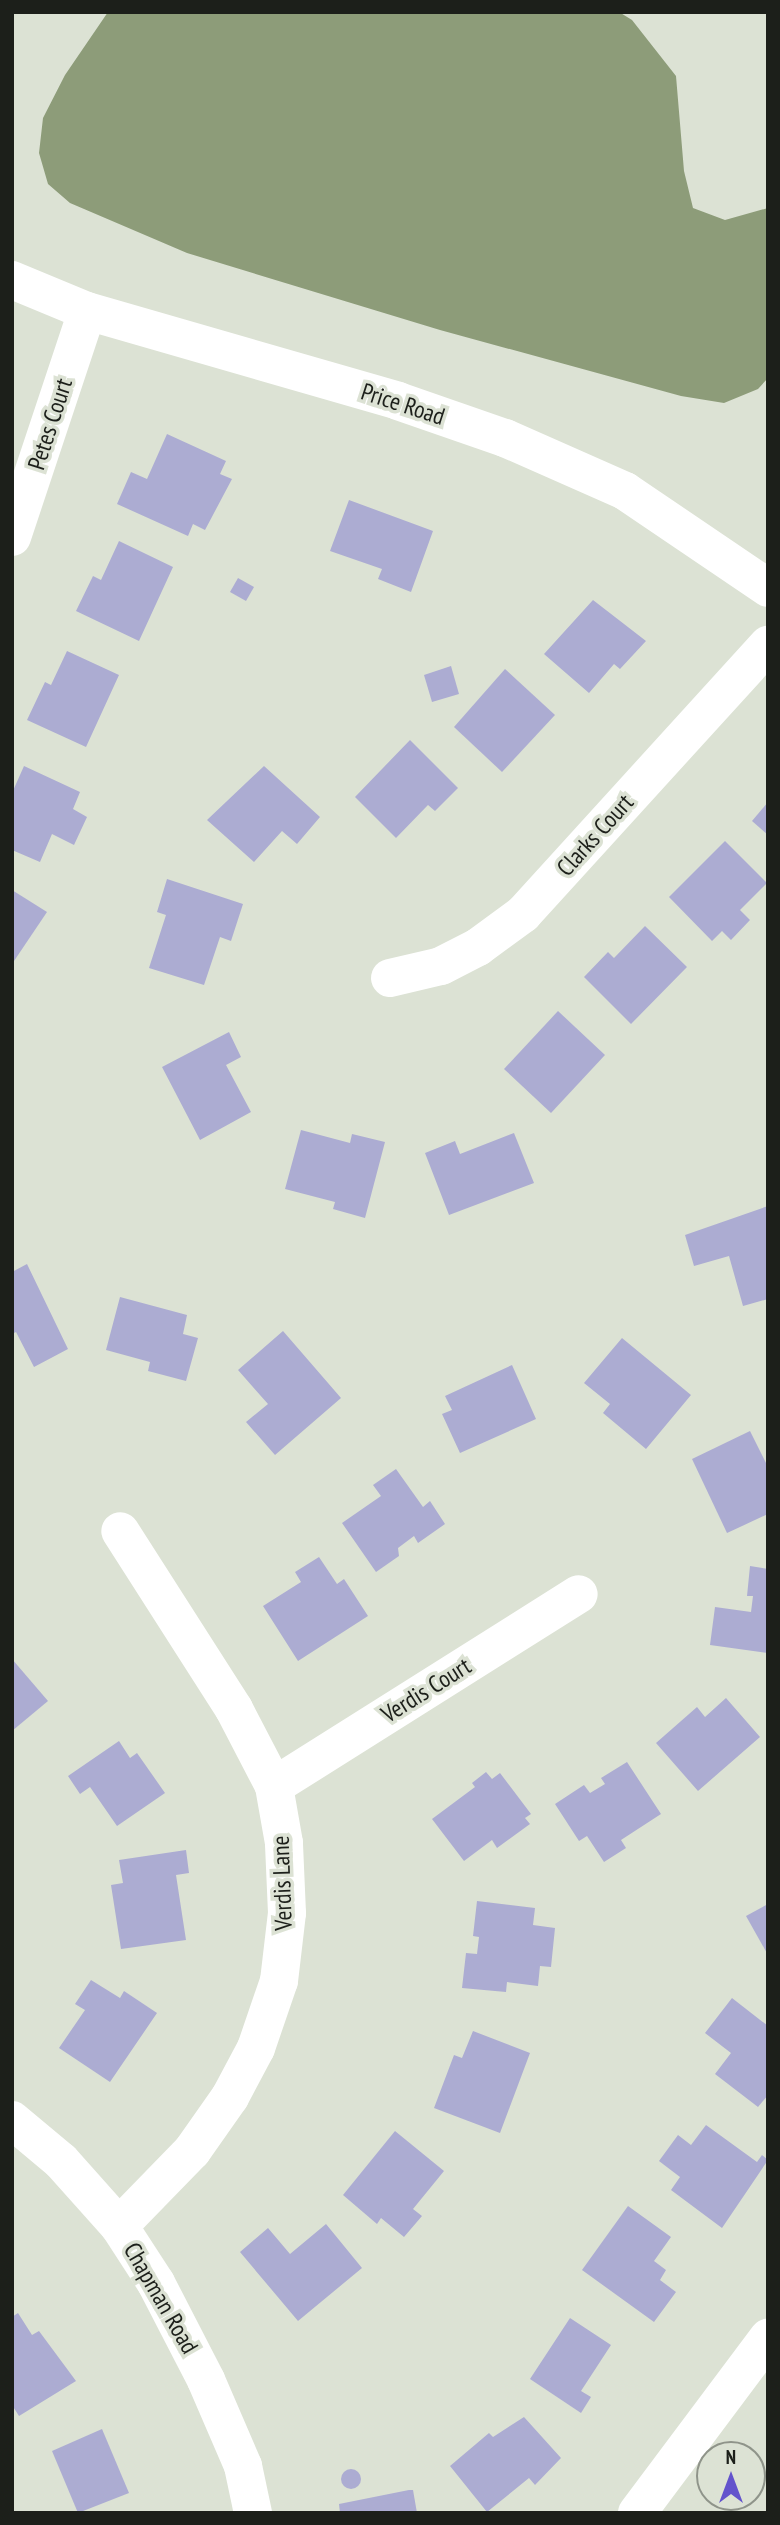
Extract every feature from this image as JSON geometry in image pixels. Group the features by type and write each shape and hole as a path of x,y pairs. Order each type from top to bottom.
{"street":[{"name":"Price Road","path":"12,280 87,311 398,401 505,439 625,491 768,588"},
{"name":"Petes Court","path":"12,537 87,311"},
{"name":"Clarks Court","path":"390,978 441,966 478,947 523,914 768,645"},
{"name":"Verdis Lane","path":"119,2226 192,2151 230,2097 256,2048 279,1981 287,1913 284,1843 274,1786 234,1709 120,1531"},
{"name":"Verdis Court","path":"274,1786 579,1594"},
{"name":"Chapman Road","path":"12,2120 61,2161 119,2226 156,2283 206,2380 243,2466 253,2513"},
{"path":"637,2513 768,2338"}],"shaded area":[{"path":"108,12 619,12 632,20 676,76 684,171 693,208 725,220 768,208 768,378 758,389 724,403 681,396 440,330 187,253 70,203 48,184 39,153 43,118 65,75"}],"building":[{"path":"167,434 226,461 220,474 232,479 205,530 193,524 188,536 117,504 131,472 147,479"},
{"path":"349,500 433,531 411,592 378,579 382,569 330,551"},
{"path":"119,541 173,567 139,641 76,611 93,576 101,580"},
{"path":"238,578 254,587 246,601 230,592"},
{"path":"593,600 646,641 620,669 614,664 589,693 544,654"},
{"path":"67,651 119,675 86,747 27,720 45,682 51,685"},
{"path":"451,666 459,694 432,702 424,675"},
{"path":"505,669 555,715 502,772 454,727"},
{"path":"410,740 458,788 435,811 428,805 396,838 355,797"},
{"path":"24,766 80,792 73,809 87,817 74,845 52,834 40,862 12,850 12,793"},
{"path":"264,766 320,817 297,844 282,831 254,862 207,820"},
{"path":"768,802 768,835 752,821"},
{"path":"725,841 767,883 740,910 750,920 731,940 722,931 712,941 669,897"},
{"path":"167,879 243,904 231,941 220,937 204,985 149,968 166,915 157,912"},
{"path":"12,890 47,912 12,964"},
{"path":"645,926 687,967 631,1024 584,977 608,952 614,958"},
{"path":"558,1011 605,1055 551,1113 504,1069"},
{"path":"229,1032 241,1057 226,1065 251,1112 200,1140 162,1067"},
{"path":"301,1130 350,1143 352,1134 385,1142 365,1218 333,1209 335,1202 285,1189"},
{"path":"514,1133 534,1183 449,1215 425,1153 455,1141 460,1154"},
{"path":"768,1206 768,1299 743,1306 729,1256 694,1266 685,1235"},
{"path":"27,1264 68,1349 34,1367 16,1332 12,1334 12,1272"},
{"path":"120,1297 187,1315 183,1334 198,1338 186,1381 148,1371 150,1362 106,1350"},
{"path":"283,1331 341,1398 275,1455 246,1422 268,1404 238,1370"},
{"path":"622,1338 691,1395 646,1449 603,1413 610,1404 584,1383"},
{"path":"512,1365 536,1419 460,1453 442,1414 452,1410 445,1396"},
{"path":"750,1431 768,1467 768,1514 727,1533 692,1459"},
{"path":"396,1469 423,1507 430,1501 445,1524 418,1543 414,1536 398,1548 399,1556 376,1572 342,1523 381,1496 373,1485"},
{"path":"319,1557 337,1584 344,1579 368,1616 298,1661 263,1606 301,1582 295,1572"},
{"path":"750,1566 768,1569 768,1653 710,1645 715,1607 751,1612 753,1596 747,1596"},
{"path":"12,1659 48,1701 12,1731"},
{"path":"726,1698 760,1737 698,1791 656,1743 697,1707 705,1717"},
{"path":"119,1741 130,1758 137,1753 165,1793 117,1826 90,1787 80,1794 68,1776"},
{"path":"627,1762 661,1814 621,1840 626,1848 604,1862 587,1836 579,1841 555,1804 584,1785 590,1793 605,1784 601,1778"},
{"path":"486,1772 492,1779 500,1773 531,1814 525,1818 530,1824 497,1848 492,1840 464,1861 432,1819 475,1787 472,1783"},
{"path":"186,1850 189,1873 176,1875 186,1940 121,1949 111,1885 123,1883 119,1860"},
{"path":"477,1901 535,1908 533,1925 555,1928 551,1967 540,1966 538,1986 507,1982 506,1992 462,1988 466,1953 477,1954 479,1937 473,1936"},
{"path":"768,1904 768,1955 746,1916"},
{"path":"91,1980 120,1998 124,1991 157,2013 110,2082 59,2048 85,2010 75,2004"},
{"path":"732,1998 768,2026 768,2095 758,2107 715,2074 731,2053 705,2033"},
{"path":"473,2031 530,2053 500,2133 434,2108 454,2055 462,2058"},
{"path":"706,2125 757,2162 762,2155 768,2160 722,2228 671,2190 680,2177 659,2161 678,2135 691,2145"},
{"path":"395,2131 444,2171 413,2209 422,2216 404,2237 381,2218 377,2224 343,2195"},
{"path":"628,2206 671,2237 654,2261 666,2270 660,2280 676,2292 654,2322 582,2270"},
{"path":"326,2224 362,2268 298,2321 240,2252 268,2228 290,2254"},
{"path":"18,2313 32,2335 39,2331 76,2381 19,2416 12,2405 12,2317"},
{"path":"570,2318 611,2345 581,2391 591,2397 581,2413 530,2379"},
{"path":"524,2417 561,2458 535,2485 529,2478 487,2512 450,2466 489,2433 493,2437"},
{"path":"102,2429 129,2493 78,2513 52,2451"},
{"path":"351,2469 358,2472 361,2479 358,2486 351,2489 344,2486 341,2479 344,2472"},
{"path":"413,2490 417,2513 340,2513 339,2504"}]}
